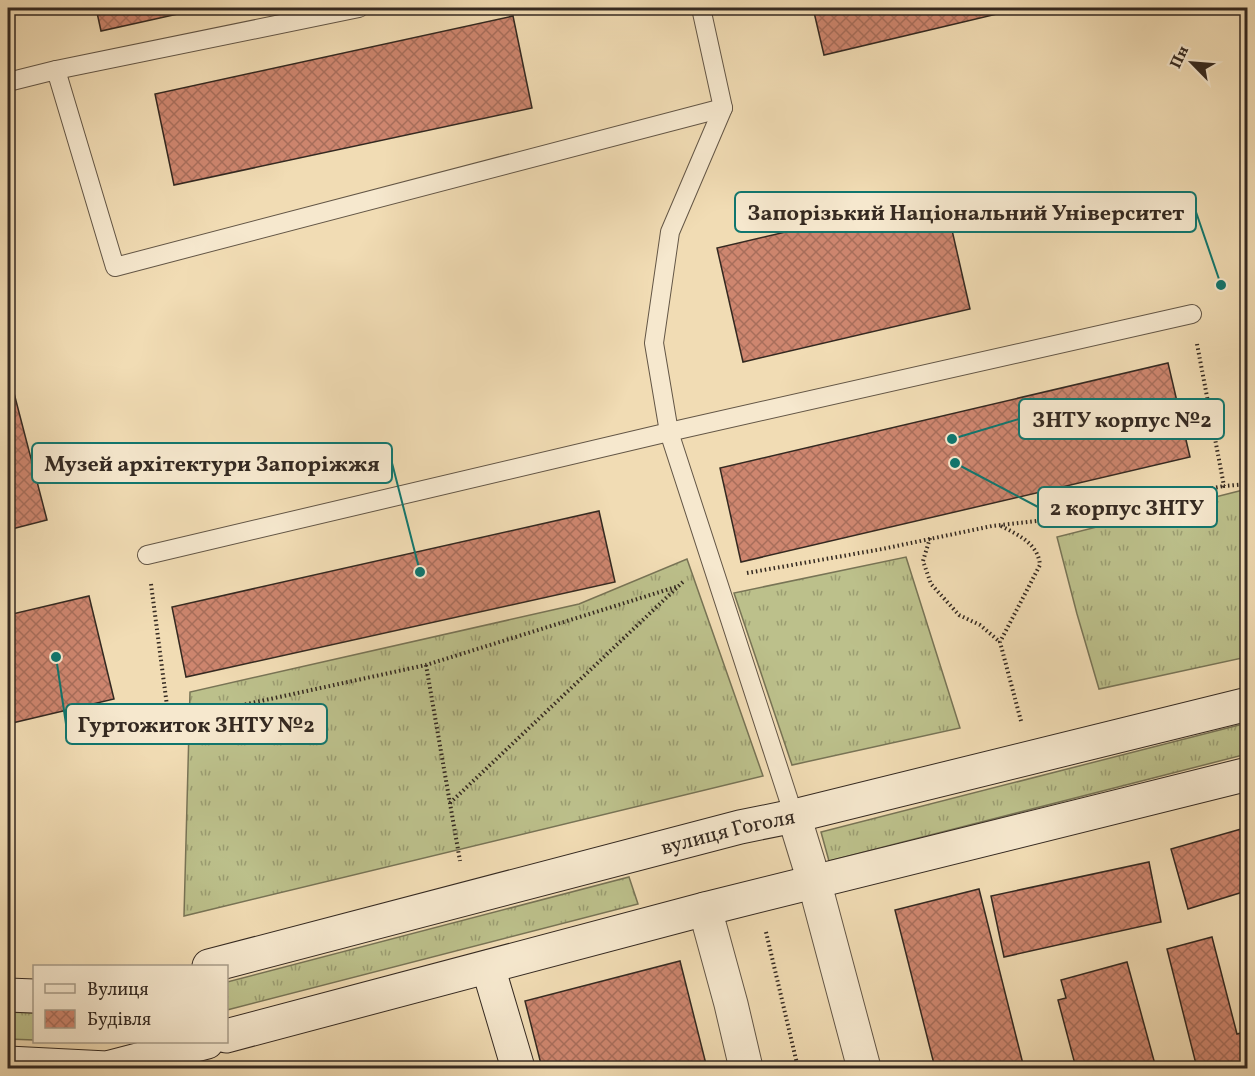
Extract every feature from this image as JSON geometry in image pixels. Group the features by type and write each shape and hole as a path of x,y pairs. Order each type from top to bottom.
{"street":[{"name":"вулиця Гоголя","path":"213,965 740,827 794,816 1248,704"},
{"path":"228,1035 814,881 1248,774"},
{"path":"794,816 814,881 864,1068"},
{"path":"705,909 746,1068"},
{"path":"488,967 518,1068"},
{"path":"8,995 33,996"},
{"path":"8,1064 107,1068 200,1043"}],"lane":[{"path":"8,82 56,70 359,8"},
{"path":"701,8 723,108 670,232 654,343 669,432 794,816"},
{"path":"56,70 115,267 723,108"},
{"path":"147,555 669,432 1192,314"}],"path":[{"path":"1192,314 1224,486"},
{"path":"716,578 882,549 1000,525 1045,520 1224,486 1248,484"},
{"path":"1000,525 1023,537 1039,555 1040,566 1000,642"},
{"path":"930,538 923,561 931,584 959,615 980,625 1000,642 1023,728"},
{"path":"147,555 169,721 426,665 679,586"},
{"path":"450,803 710,556"},
{"path":"426,665 462,871"},
{"path":"758,896 798,1068"}],"green space":[{"path":"1247,489 1247,657 1099,689 1057,537"},
{"path":"906,557 960,728 792,765 734,593"},
{"path":"687,559 763,776 184,916 190,692 579,604"},
{"path":"1247,723 1247,754 829,861 821,832"},
{"path":"629,877 638,904 228,1010 228,982"},
{"path":"8,1012 33,1013 33,1040 8,1039"}],"building":[{"path":"8,8 45,8 8,16"},
{"path":"96,8 176,8 178,14 101,31"},
{"path":"813,8 1022,8 824,55"},
{"path":"513,16 532,108 174,185 155,94"},
{"path":"944,195 970,309 743,362 717,248"},
{"path":"1168,363 1190,457 741,562 720,468"},
{"path":"8,370 47,520 8,530"},
{"path":"599,511 615,582 186,677 172,607"},
{"path":"89,596 114,699 8,724 8,615"},
{"path":"1248,827 1248,906 1243,892 1188,909 1171,849"},
{"path":"1149,862 1161,922 1004,957 991,896"},
{"path":"979,889 1024,1068 935,1068 895,910"},
{"path":"1212,937 1237,1034 1248,1031 1248,1068 1197,1068 1167,949"},
{"path":"680,961 707,1068 542,1068 525,1001"},
{"path":"1127,962 1156,1068 1076,1068 1058,1000 1066,998 1061,980"}],"place":[{"name":"Запорізький Національний Університет","path":"1221,285"},
{"name":"ЗНТУ корпус №2","path":"952,439"},
{"name":"2 корпус ЗНТУ","path":"955,463"},
{"name":"Музей архітектури Запоріжжя","path":"420,572"},
{"name":"Гуртожиток ЗНТУ №2","path":"56,657"}]}
